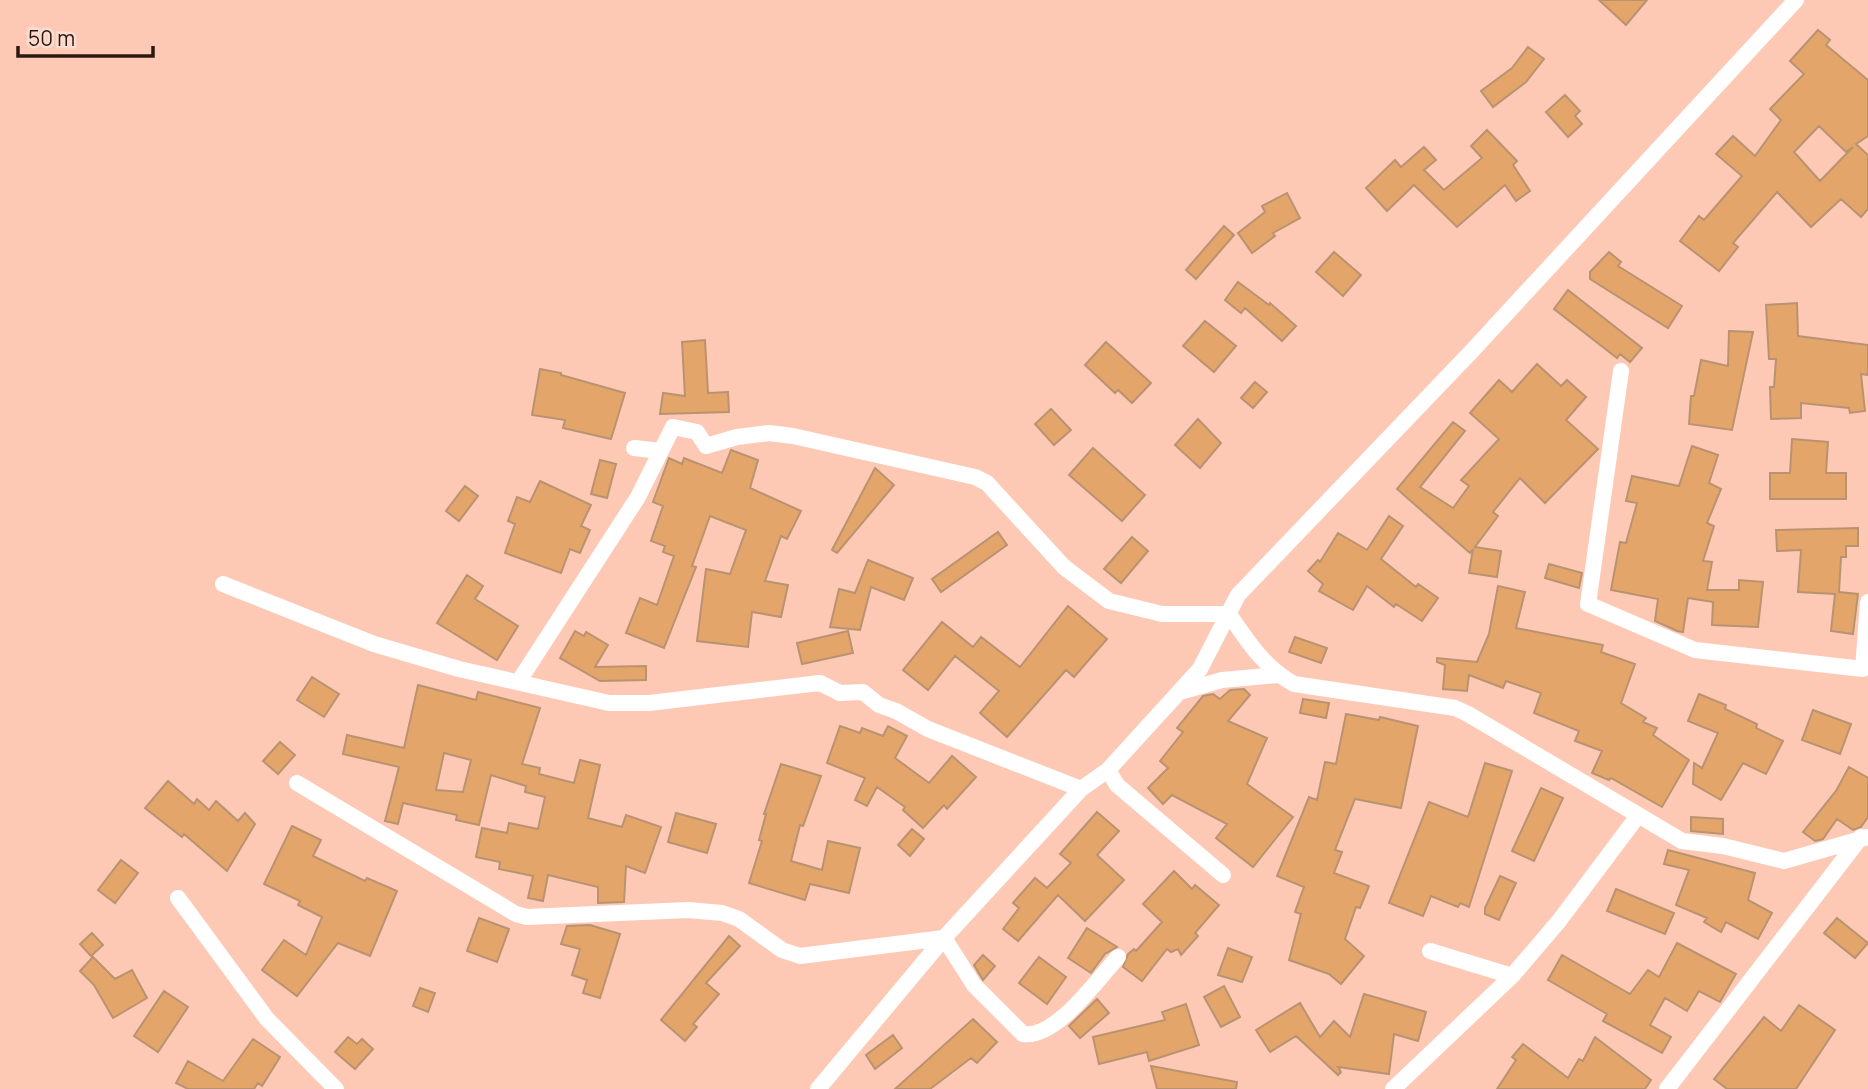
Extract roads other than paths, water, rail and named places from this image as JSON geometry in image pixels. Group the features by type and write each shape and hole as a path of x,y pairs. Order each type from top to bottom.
{"street":[{"path":"818,1089 944,938 1081,789 1108,769 1200,669 1238,594 1470,353 1796,0"},
{"path":"1621,371 1588,604 1695,650 1865,671 1868,602"},
{"path":"519,681 638,497 673,427 697,432 706,446 737,437 769,433 844,445 975,477 987,482 1027,523 1064,567 1110,601 1162,614 1229,614"},
{"path":"634,448 661,451"},
{"path":"223,584 374,644 459,669 609,703 649,703 820,683 839,694 863,692 879,705 928,729 1081,789"},
{"path":"1229,614 1257,655 1278,675 1294,684 1455,708 1682,841 1723,846 1784,861 1864,837"},
{"path":"1177,693 1222,680 1278,675"},
{"path":"1108,769 1117,785 1223,875"},
{"path":"297,783 516,914 527,916 688,910 722,913 739,919 782,950 800,956 944,938"},
{"path":"1393,1089 1512,976 1559,921 1637,817"},
{"path":"1667,1089 1864,837"},
{"path":"178,898 267,1019 336,1089"},
{"path":"944,938 974,985 1014,1028 1032,1035 1057,1023 1118,957"},
{"path":"1430,951 1512,976"},
{"path":"827,1089 848,1051"}]}
